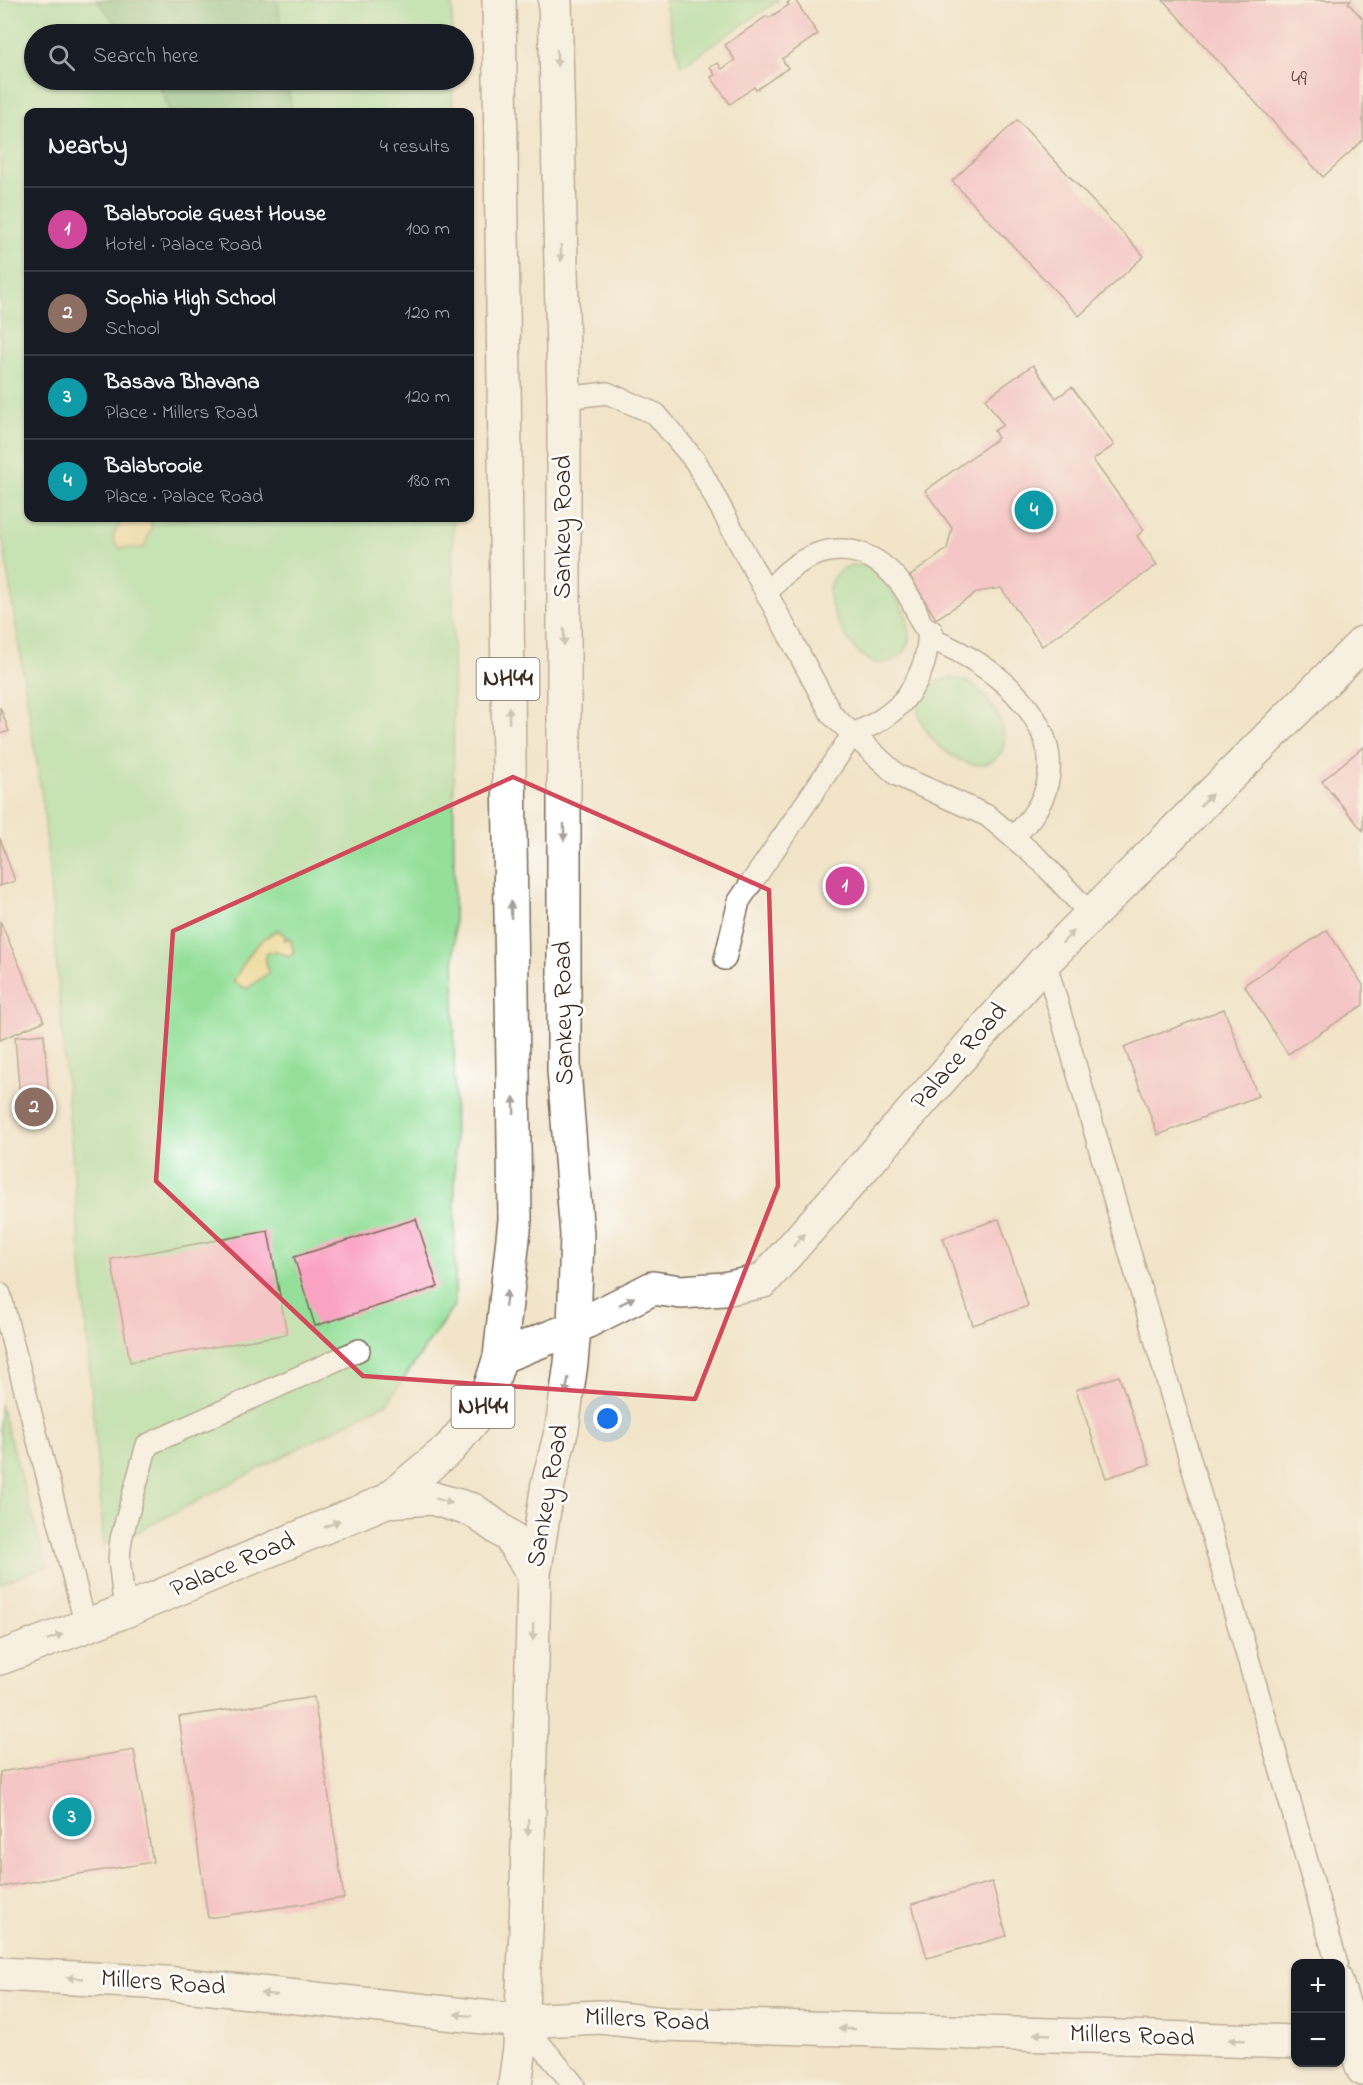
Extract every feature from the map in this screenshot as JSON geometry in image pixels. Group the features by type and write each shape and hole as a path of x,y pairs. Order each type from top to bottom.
{"main road":[{"name":"Sankey Road","path":"450,1448 484,1407 500,1357 515,1220 500,0"},
{"name":"Sankey Road","path":"515,2085 526,1930 534,1574 548,1484 562,1428 574,1328 577,1235 564,1070 564,398 555,0"},
{"name":"Palace Road","path":"500,1357 574,1328 652,1288 681,1292 724,1289 763,1281 1045,961 1363,643"},
{"name":"Palace Road","path":"0,1658 125,1611 386,1501 450,1448"},
{"path":"386,1501 431,1498 473,1510 510,1537 534,1574"},
{"name":"Millers Road","path":"0,1974 166,1983 521,2021 600,2017 663,2024 1291,2042"}],"lane":[{"path":"564,398 607,393 656,414 696,462 832,715 897,775 988,816 1042,862 1090,914"},
{"path":"724,959 739,901 853,734 874,725 894,712 910,694 923,665 928,638 932,631 923,626 897,579 879,563 842,548 824,551 799,563 778,579 767,594"},
{"path":"928,638 950,646 989,670 1010,688 1028,709 1043,732 1048,751 1049,771 1046,791 1039,808 1013,837"},
{"path":"1045,961 1336,1959"},
{"path":"0,1294 86,1626"},
{"path":"125,1611 119,1559 121,1539 147,1445 359,1350"},
{"path":"1345,1989 1351,2009 1355,2050"},
{"path":"521,2021 574,2085"}],"highlighted area":[{"path":"513,777 769,890 778,1186 695,1399 363,1376 156,1181 173,931"}],"green space":[{"path":"0,0 452,0 452,24 24,24 24,90 452,90 452,108 24,108 24,522 453,522 455,1304 388,1402 129,1536 104,1545 44,810 0,522"},
{"path":"97,0 278,0 280,24 116,24"},
{"path":"664,0 779,0 681,66"},
{"path":"161,90 289,90 291,108 168,108"},
{"path":"852,565 865,566 877,574 894,593 906,617 909,640 903,653 889,662 877,663 868,660 860,653 844,634 833,611 829,590 831,581 840,571"},
{"path":"950,678 964,680 977,688 1001,721 1004,746 999,756 988,763 973,764 956,758 940,747 927,732 919,715 919,700 928,687"},
{"path":"0,1404 47,1566 0,1584"}],"sand":[{"path":"121,522 150,522 152,525 144,548 120,548 113,541"},
{"path":"278,930 286,937 284,940 290,938 294,953 289,957 276,951 265,954 268,973 247,989 233,982 257,945"}],"building":[{"path":"795,0 818,34 782,59 788,68 756,90 754,87 730,104 711,77 715,75 710,67 718,63 722,69 735,60 725,45 767,16 769,18 789,5 787,3"},
{"path":"1163,0 1351,0 1348,3 1363,19 1363,140 1323,177"},
{"path":"1017,120 1144,256 1079,316 952,181"},
{"path":"1033,365 1056,398 1072,387 1114,445 1093,460 1144,530 1137,536 1157,565 1042,646 1001,588 978,592 936,619 910,576 947,549 952,528 925,491 998,438 994,431 1003,425 985,399"},
{"path":"0,707 9,731 0,734"},
{"path":"1363,747 1363,831 1322,781"},
{"path":"0,838 15,881 0,886"},
{"path":"0,921 44,1021 0,1040"},
{"path":"1327,930 1363,985 1363,1005 1288,1054 1244,985"},
{"path":"1224,1009 1258,1096 1158,1135 1124,1047"},
{"path":"44,1034 49,1098 20,1099 15,1037"},
{"path":"416,1219 438,1287 315,1326 294,1257"},
{"path":"999,1219 1028,1306 973,1325 943,1238"},
{"path":"268,1231 287,1334 130,1362 111,1259"},
{"path":"1119,1376 1150,1464 1106,1478 1076,1390"},
{"path":"314,1697 344,1898 208,1918 179,1717"},
{"path":"134,1750 153,1862 0,1887 0,1772"},
{"path":"992,1882 1007,1936 927,1958 912,1904"}],"place":[{"name":"Balabrooie","path":"1034,510"},
{"name":"Balabrooie Guest House","path":"845,886"},
{"name":"Sophia High School","path":"34,1107"},
{"name":"Basava Bhavana","path":"72,1817"}]}
